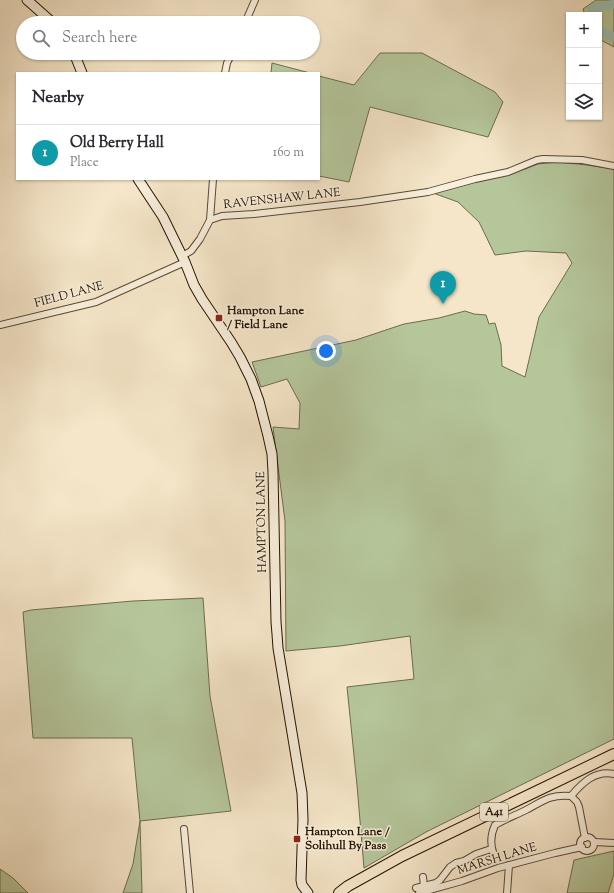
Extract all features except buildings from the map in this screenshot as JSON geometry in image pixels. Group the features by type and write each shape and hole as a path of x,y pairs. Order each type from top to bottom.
{"highway":[{"name":"A41","path":"339,893 348,886 409,853 614,754"},
{"name":"A41","path":"347,893 374,872"}],"main road":[{"path":"27,0 45,16"},
{"path":"77,60 82,72"},
{"name":"HAMPTON LANE","path":"139,180 163,218 202,299 240,357 251,379 259,401 268,436 272,454 276,622 279,655 302,793 303,819 300,880 308,893"}],"street":[{"path":"248,16 255,0"},
{"path":"225,72 228,60"},
{"name":"RAVENSHAW LANE","path":"183,259 200,239 210,220 222,216 269,213 428,192 475,179 508,172 543,159 582,160 614,166"},
{"path":"210,220 213,180"},
{"name":"FIELD LANE","path":"0,325 96,302 183,259"},
{"path":"571,796 581,784 598,774 614,774"},
{"path":"494,856 491,849 490,837 495,825 541,801 563,795 571,796 580,807 585,838 582,840 581,844 584,850 588,851 592,849 594,842"},
{"path":"184,829 190,893"},
{"path":"585,838 589,837 594,842 614,843"},
{"name":"MARSH LANE","path":"418,890 462,881 498,868 582,847"},
{"path":"418,890 424,886 436,883 452,865 464,862 476,854 491,849"},
{"path":"507,893 509,865"},
{"path":"423,877 424,886"}],"green space":[{"path":"596,0 614,0 614,47 602,41 602,12 584,12 583,9"},
{"path":"380,53 422,53 495,92 503,102 488,137 370,107 349,182 320,176 320,76 354,85"},
{"path":"272,63 306,72 271,72"},
{"path":"558,162 614,169 614,739 426,832 364,868 347,687 414,679 410,636 340,646 286,651 285,521 273,427 299,429 300,403 287,379 261,387 252,362 356,340 404,324 439,318 465,311 474,314 486,315 489,324 495,323 501,345 502,366 525,377 539,317 572,263 566,253 526,251 495,255 479,222 458,202 433,193 525,169 538,164"},
{"path":"203,598 210,696 231,811 140,821 132,738 33,738 23,612 133,601"},
{"path":"140,821 142,893 123,893 133,864"},
{"path":"614,851 614,874 608,893 567,893 574,860"},
{"path":"0,869 13,878 28,893 0,893"}],"waterway":[{"path":"591,12 596,7 612,5 614,3"},
{"path":"602,32 614,37"}],"place":[{"name":"Old Berry Hall","path":"443,304"},
{"name":"Hampton Lane / Field Lane","path":"219,318"},
{"name":"Hampton Lane / Solihull By Pass","path":"297,839"}]}
